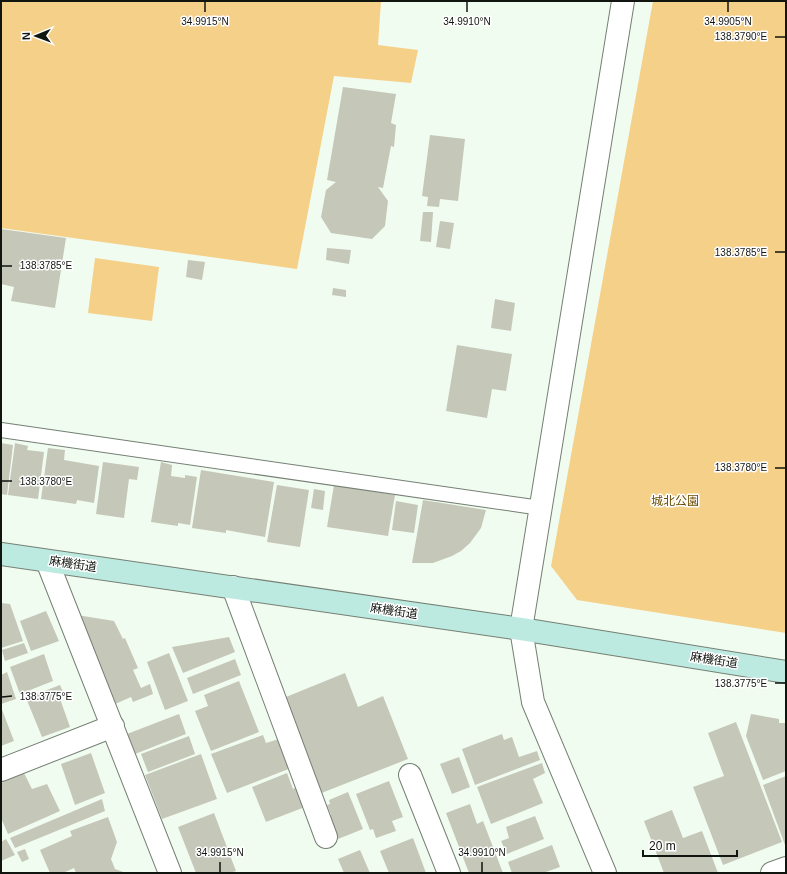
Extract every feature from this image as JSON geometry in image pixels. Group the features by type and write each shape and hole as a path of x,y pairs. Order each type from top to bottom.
{"street":[{"path":"605,873 533,702 522,629 623,1"},
{"name":"麻機街道","path":"1,554 522,629 786,672"},
{"path":"47,560 170,873"},
{"path":"233,587 326,837"},
{"path":"1,770 113,726"},
{"path":"410,775 449,873"},
{"path":"772,873 786,868"}],"lane":[{"path":"1,430 541,508"}],"green space":[{"path":"1,1 381,1 378,45 418,50 411,83 334,76 297,269 1,228"},
{"name":"城北公園","path":"653,1 786,1 786,633 577,600 551,566"},
{"path":"95,258 159,267 152,321 88,313"}],"building":[{"path":"343,87 396,94 391,123 396,125 394,147 391,146 383,188 378,187 388,201 385,226 372,239 331,233 321,217 326,190 336,182 327,180"},
{"path":"430,135 465,139 458,201 440,199 439,207 427,206 428,197 422,196"},
{"path":"423,212 433,212 431,242 420,241"},
{"path":"440,221 454,223 450,249 436,247"},
{"path":"1,229 66,238 55,308 11,301 14,287 1,284"},
{"path":"327,248 351,250 349,264 326,260"},
{"path":"188,260 205,262 202,280 186,277"},
{"path":"333,288 346,290 346,297 332,295"},
{"path":"495,299 515,303 511,331 491,328"},
{"path":"457,345 512,354 506,391 492,389 487,418 446,411"},
{"path":"1,443 13,445 7,495 1,494"},
{"path":"15,443 28,446 27,450 44,452 38,499 8,495"},
{"path":"48,448 65,450 64,460 99,466 94,503 77,500 76,504 41,499"},
{"path":"103,462 139,467 137,480 129,479 124,518 96,514"},
{"path":"161,462 172,465 171,476 185,478 185,475 197,477 190,525 178,523 178,526 151,522"},
{"path":"201,470 274,482 265,537 226,530 226,533 192,528"},
{"path":"277,485 309,490 300,547 267,542"},
{"path":"334,485 395,495 388,536 327,527"},
{"path":"314,489 325,491 323,510 311,508"},
{"path":"423,500 486,510 481,528 470,543 461,551 452,556 433,563 412,563"},
{"path":"396,501 418,505 414,533 392,530"},
{"path":"1,603 10,604 23,641 1,648"},
{"path":"46,611 59,641 31,651 20,621"},
{"path":"77,615 114,621 123,639 125,638 138,668 133,670 141,688 150,684 153,694 133,702 131,697 113,705"},
{"path":"229,637 235,652 183,673 172,647"},
{"path":"24,643 28,653 5,661 2,650"},
{"path":"169,653 188,701 165,710 147,662"},
{"path":"44,654 53,681 20,694 10,667"},
{"path":"235,659 241,675 193,694 187,678"},
{"path":"7,672 16,699 1,704 1,675"},
{"path":"345,673 358,707 383,696 408,759 319,794 281,699"},
{"path":"239,681 259,732 211,751 195,711 208,706 204,695"},
{"path":"60,685 64,694 59,696 70,727 42,737 26,698"},
{"path":"1,707 14,741 1,746"},
{"path":"179,714 186,734 135,754 127,734"},
{"path":"751,714 779,719 779,723 786,723 786,771 763,780 746,736"},
{"path":"736,722 782,842 723,865 693,787 724,776 708,733"},
{"path":"502,734 504,740 512,737 519,757 537,751 540,760 475,785 462,749"},
{"path":"263,735 266,743 279,739 291,768 227,793 211,754"},
{"path":"189,736 195,754 148,772 141,754"},
{"path":"91,753 105,793 75,805 61,764"},
{"path":"201,754 217,799 162,819 145,775"},
{"path":"459,757 470,787 452,794 440,764"},
{"path":"542,763 545,773 533,779 543,803 491,824 477,787"},
{"path":"24,773 32,789 47,784 60,811 8,834 1,818 1,783"},
{"path":"287,773 293,789 297,787 305,807 266,822 252,787"},
{"path":"786,776 786,845 785,845 763,785"},
{"path":"389,781 403,817 392,821 396,831 376,838 373,829 370,830 356,794"},
{"path":"348,792 363,829 338,839 329,816 331,815 327,805 330,804 329,800"},
{"path":"102,799 105,811 15,848 10,838"},
{"path":"470,804 477,824 483,821 503,873 469,873 446,813"},
{"path":"672,810 683,838 702,831 718,873 664,873 644,821"},
{"path":"214,813 236,871 230,873 196,873 178,827"},
{"path":"535,816 544,839 507,854 501,841 509,838 506,827"},
{"path":"108,817 117,842 111,859 115,869 126,873 76,873 74,868 63,873 50,873 40,850 72,836 70,831"},
{"path":"413,838 426,873 389,873 380,851"},
{"path":"6,839 15,855 1,861 1,842"},
{"path":"552,845 560,867 543,873 512,873 508,862"},
{"path":"25,849 29,859 22,862 17,852"},
{"path":"360,850 370,873 344,873 338,859"}]}
